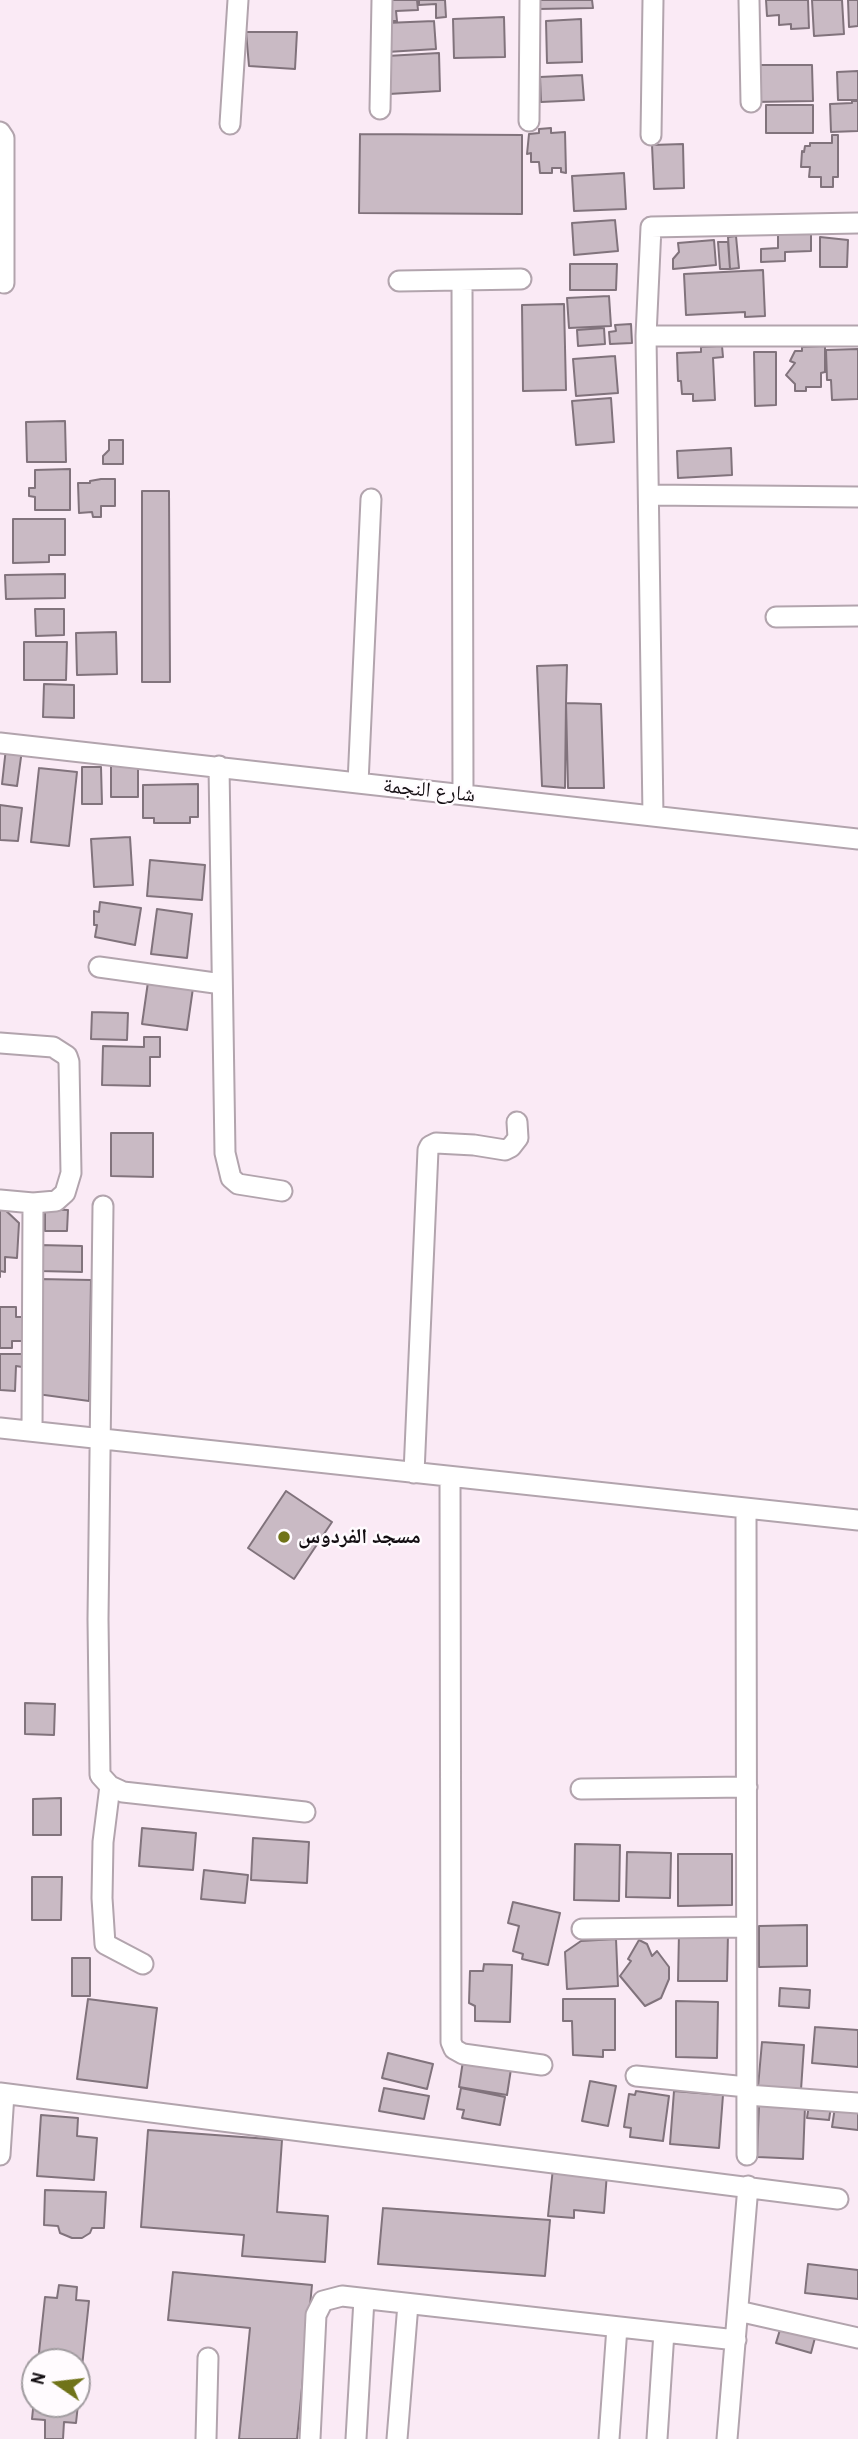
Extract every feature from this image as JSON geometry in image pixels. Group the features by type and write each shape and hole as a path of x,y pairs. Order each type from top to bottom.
{"street":[{"path":"230,124 238,0"},
{"path":"380,108 382,0"},
{"path":"529,121 530,0"},
{"path":"651,135 653,0"},
{"path":"749,0 751,102"},
{"path":"0,132 4,138 4,283"},
{"path":"653,816 646,336 651,227 858,223"},
{"path":"399,281 521,279"},
{"path":"462,280 463,794"},
{"path":"646,336 858,336"},
{"path":"649,495 858,497"},
{"path":"358,783 371,499"},
{"path":"776,617 858,616"},
{"name":"شارع النجمة","path":"0,743 858,839"},
{"path":"219,766 225,1153 232,1178 238,1184 282,1191"},
{"path":"99,967 222,984"},
{"path":"0,1043 53,1047 61,1050 69,1062 71,1172 65,1193 56,1201 33,1203 0,1200"},
{"path":"414,1473 428,1150 436,1143 505,1150 518,1138 517,1122"},
{"path":"32,1432 33,1203"},
{"path":"103,1206 98,1619 100,1775 110,1786 123,1792 305,1812"},
{"path":"0,1428 858,1520"},
{"path":"450,1478 451,2042 454,2049 463,2054 542,2064"},
{"path":"746,1509 747,2155"},
{"path":"110,1786 103,1842 105,1944 143,1964"},
{"path":"581,1789 747,1787"},
{"path":"582,1929 746,1927"},
{"path":"636,2076 858,2104"},
{"path":"0,2155 2,2093 838,2199"},
{"path":"727,2439 748,2186"},
{"path":"310,2439 316,2315 323,2301 342,2296 736,2340"},
{"path":"356,2439 364,2299"},
{"path":"397,2439 408,2304"},
{"path":"738,2311 858,2338"},
{"path":"609,2439 617,2327"},
{"path":"657,2439 664,2332"},
{"path":"205,2439 208,2358"}],"building":[{"path":"384,0 417,0 418,10 396,11 397,21 385,21"},
{"path":"419,0 445,0 446,17 436,18 436,4 419,5"},
{"path":"538,0 592,0 593,8 538,9"},
{"path":"766,0 808,0 809,28 791,29 791,24 779,25 779,15 767,16"},
{"path":"812,0 842,0 844,34 814,36"},
{"path":"848,0 858,0 858,26 849,27"},
{"path":"504,17 505,57 454,58 453,19"},
{"path":"581,19 582,62 547,63 546,21"},
{"path":"434,21 436,49 387,52 386,23"},
{"path":"246,32 297,32 295,69 249,66"},
{"path":"439,53 440,91 389,94 387,56"},
{"path":"755,65 812,65 813,101 755,102"},
{"path":"858,71 858,100 838,100 837,72"},
{"path":"582,75 584,100 541,102 540,77"},
{"path":"858,101 858,131 831,132 830,104"},
{"path":"766,105 813,105 813,133 766,133"},
{"path":"551,128 551,133 565,132 566,173 561,172 561,168 552,168 552,173 540,173 539,162 531,162 531,153 527,154 529,134 539,133 539,129"},
{"path":"360,134 522,135 522,214 359,213"},
{"path":"832,135 838,135 838,177 833,177 833,187 821,187 821,177 809,177 810,167 801,167 802,151 804,152 805,146 810,146 810,143 832,143"},
{"path":"683,144 684,188 654,189 652,145"},
{"path":"624,173 626,209 574,211 572,176"},
{"path":"615,220 618,251 574,255 572,223"},
{"path":"811,227 811,251 785,252 785,261 761,262 761,249 778,248 778,228"},
{"path":"736,236 739,268 730,269 728,237"},
{"path":"820,237 848,240 847,267 820,267"},
{"path":"714,240 716,265 673,269 673,259 679,252 678,243"},
{"path":"718,242 728,242 730,269 720,269"},
{"path":"570,264 617,264 616,290 570,290"},
{"path":"763,270 765,316 745,317 745,312 686,315 684,274"},
{"path":"609,296 611,326 569,328 567,298"},
{"path":"564,304 566,390 523,391 522,305"},
{"path":"631,324 632,343 610,344 609,332 616,331 615,325"},
{"path":"604,328 605,344 578,346 577,330"},
{"path":"722,346 723,357 713,358 715,400 693,401 693,394 682,394 681,381 678,381 677,353 701,352 701,347"},
{"path":"825,346 825,372 821,373 821,387 806,387 806,391 795,391 795,384 786,375 795,363 790,361 795,351 802,351 802,347"},
{"path":"858,349 858,399 832,400 831,380 827,380 826,350"},
{"path":"754,352 776,352 776,405 755,406"},
{"path":"615,356 618,393 576,396 573,359"},
{"path":"611,398 614,442 576,445 572,401"},
{"path":"65,421 66,462 27,462 26,422"},
{"path":"109,440 123,440 123,464 103,464 103,456 109,450"},
{"path":"731,448 732,475 678,478 677,451"},
{"path":"70,469 70,510 35,510 35,497 29,496 29,488 35,488 35,470"},
{"path":"115,479 115,506 101,506 101,517 93,517 92,512 79,513 78,483"},
{"path":"142,491 169,491 170,682 142,682"},
{"path":"13,519 65,519 65,555 49,555 49,562 13,563"},
{"path":"65,574 65,598 6,599 5,575"},
{"path":"35,609 64,609 64,635 36,636"},
{"path":"116,632 117,674 77,675 76,633"},
{"path":"24,642 67,642 66,680 24,680"},
{"path":"567,665 565,788 542,786 537,666"},
{"path":"44,684 74,685 74,718 43,717"},
{"path":"566,703 601,704 604,788 568,788"},
{"path":"6,748 22,750 17,786 2,784"},
{"path":"111,766 138,766 138,797 111,797"},
{"path":"82,767 101,767 102,804 82,804"},
{"path":"39,768 77,772 69,846 31,842"},
{"path":"198,784 198,817 190,817 190,823 154,823 154,818 143,818 143,785"},
{"path":"0,805 22,808 18,841 0,840"},
{"path":"130,837 133,885 94,887 91,839"},
{"path":"150,860 205,865 202,900 147,896"},
{"path":"100,902 141,908 135,945 95,937 97,925 94,925 94,911 99,912"},
{"path":"157,909 192,914 187,958 151,954"},
{"path":"148,982 193,988 187,1030 142,1024"},
{"path":"92,1012 128,1013 127,1040 91,1039"},
{"path":"144,1037 160,1037 160,1057 150,1057 150,1086 102,1085 103,1046 144,1047"},
{"path":"111,1133 153,1133 153,1177 111,1176"},
{"path":"0,1205 19,1223 17,1258 5,1257 5,1272 0,1271"},
{"path":"45,1209 68,1210 67,1231 45,1231"},
{"path":"39,1245 82,1246 82,1272 39,1271"},
{"path":"39,1279 91,1280 89,1401 37,1394"},
{"path":"0,1307 16,1307 16,1317 24,1317 24,1341 12,1341 12,1348 0,1348"},
{"path":"0,1354 22,1354 22,1367 16,1366 15,1391 0,1390"},
{"path":"286,1491 332,1522 294,1579 248,1548"},
{"path":"25,1703 55,1704 54,1735 25,1734"},
{"path":"61,1798 61,1835 33,1835 33,1799"},
{"path":"142,1828 196,1833 193,1870 139,1866"},
{"path":"253,1838 309,1842 307,1883 251,1880"},
{"path":"575,1844 620,1845 619,1901 574,1900"},
{"path":"627,1852 671,1853 670,1898 626,1897"},
{"path":"678,1854 732,1854 732,1905 678,1906"},
{"path":"204,1870 248,1875 245,1903 201,1899"},
{"path":"32,1877 62,1877 61,1920 32,1920"},
{"path":"513,1902 560,1913 548,1965 522,1959 523,1954 513,1951 519,1926 508,1923"},
{"path":"807,1925 807,1966 759,1967 759,1926"},
{"path":"679,1933 728,1933 727,1981 678,1981"},
{"path":"616,1939 618,1986 567,1989 565,1952 581,1941"},
{"path":"639,1940 647,1944 652,1956 657,1951 669,1967 669,1979 661,1998 645,2006 620,1976 631,1961 628,1959"},
{"path":"72,1958 90,1958 90,1996 72,1996"},
{"path":"484,1964 512,1965 510,2022 475,2021 475,2006 469,2003 470,1971 483,1971"},
{"path":"780,1988 810,1990 809,2008 779,2006"},
{"path":"88,1999 157,2008 147,2088 77,2079"},
{"path":"563,1999 615,1999 615,2050 603,2050 603,2057 573,2055 572,2021 563,2021"},
{"path":"676,2001 718,2002 717,2058 676,2057"},
{"path":"815,2027 858,2030 858,2067 812,2063"},
{"path":"762,2042 804,2045 801,2090 758,2087"},
{"path":"388,2053 433,2064 427,2089 382,2078"},
{"path":"463,2061 511,2069 507,2095 459,2087"},
{"path":"590,2081 616,2086 608,2126 582,2121"},
{"path":"384,2088 429,2096 424,2119 379,2111"},
{"path":"461,2088 505,2097 500,2125 462,2118 464,2110 457,2109"},
{"path":"636,2091 669,2096 663,2141 630,2137 631,2128 624,2127 629,2094 635,2095"},
{"path":"674,2091 723,2095 719,2148 670,2144"},
{"path":"809,2104 831,2106 829,2120 807,2118"},
{"path":"759,2105 805,2106 803,2159 757,2157"},
{"path":"835,2107 858,2110 858,2130 832,2127"},
{"path":"41,2115 78,2118 77,2136 97,2138 94,2180 37,2176"},
{"path":"148,2130 282,2140 277,2212 328,2216 325,2262 242,2256 244,2235 141,2227"},
{"path":"553,2168 607,2173 604,2213 574,2210 574,2218 548,2216"},
{"path":"45,2190 106,2192 104,2228 92,2228 90,2233 82,2238 72,2238 60,2233 58,2226 44,2225"},
{"path":"383,2208 550,2220 545,2276 378,2264"},
{"path":"808,2264 858,2270 858,2299 805,2293"},
{"path":"173,2272 312,2285 297,2439 239,2439 250,2328 168,2320"},
{"path":"59,2285 77,2287 76,2300 89,2301 84,2348 40,2348 45,2297 57,2298"},
{"path":"782,2323 816,2334 811,2353 776,2343"},
{"path":"77,2418 76,2423 64,2422 63,2439 45,2439 45,2420 32,2419"}],"place":[{"name":"مسجد الفردوس","path":"284,1537"}]}
